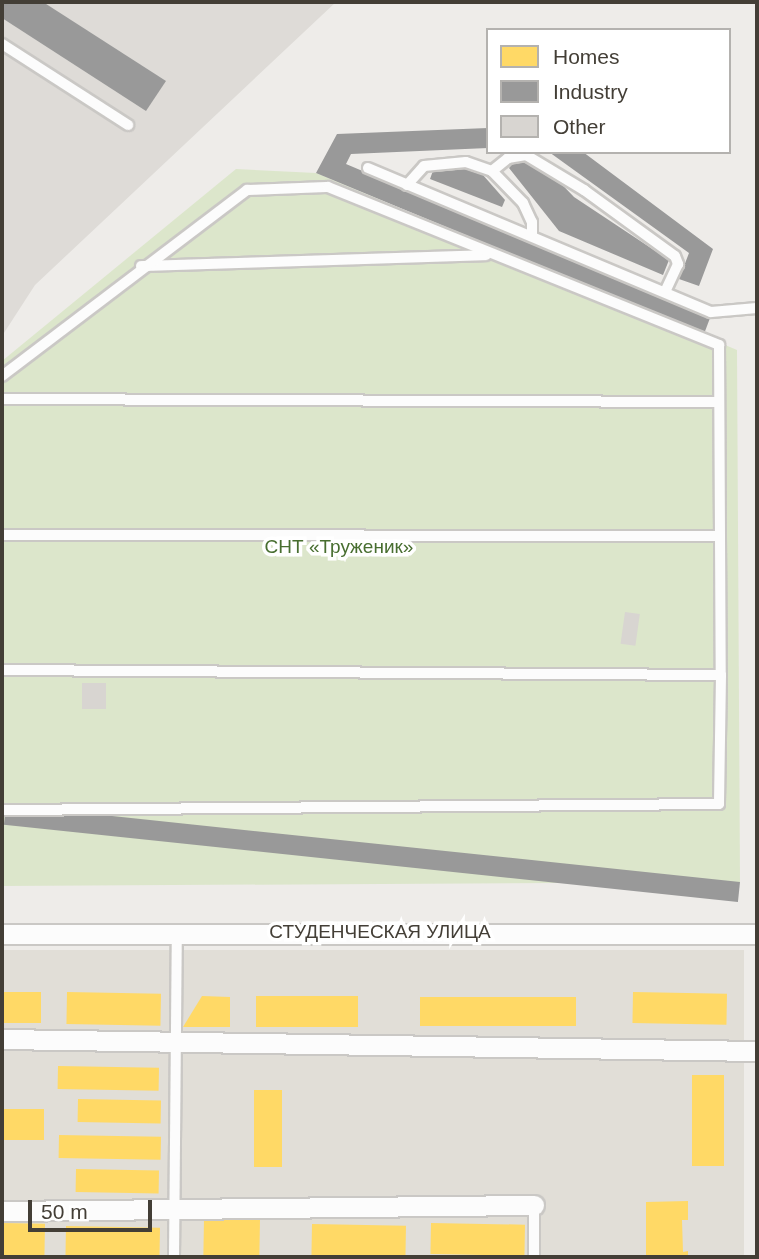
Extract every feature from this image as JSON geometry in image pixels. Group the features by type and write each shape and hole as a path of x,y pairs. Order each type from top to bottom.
{"street":[{"name":"СТУДЕНЧЕСКАЯ УЛИЦА","path":"2,934 757,934"},
{"path":"2,1039 757,1051"},
{"path":"2,1210 534,1205"}],"lane":[{"path":"2,44 128,125"},
{"path":"492,171 508,158 526,155 584,190 675,256 678,264 666,292"},
{"path":"407,185 424,166 467,162 492,171 523,203 532,222 532,236"},
{"path":"368,168 711,312 757,307"},
{"path":"2,376 140,267 247,190 328,187 719,345 721,675 719,804 2,810"},
{"path":"140,267 491,255"},
{"path":"2,399 718,402"},
{"path":"2,535 720,536"},
{"path":"2,670 721,675"},
{"path":"174,1257 177,933"},
{"path":"534,1205 534,1257"}],"shaded area":[{"path":"2,2 336,2 35,285 2,336"},
{"path":"2,950 744,950 744,1257 2,1257"}],"green space":[{"name":"СНТ «Труженик»","path":"236,169 316,173 737,350 740,882 2,886 2,361"}],"building: Homes":[{"path":"2,992 41,992 41,1023 2,1023"},
{"path":"67,992 161,994 160,1026 66,1024"},
{"path":"633,992 727,994 726,1025 632,1023"},
{"path":"202,996 230,997 230,1027 183,1027"},
{"path":"256,996 358,996 358,1027 256,1027"},
{"path":"420,997 576,997 576,1026 420,1026"},
{"path":"58,1066 159,1068 159,1091 58,1089"},
{"path":"692,1075 724,1075 724,1166 692,1166"},
{"path":"254,1090 282,1090 282,1167 254,1167"},
{"path":"78,1099 161,1100 161,1123 78,1122"},
{"path":"2,1109 44,1109 44,1140 2,1140"},
{"path":"59,1135 161,1137 161,1160 59,1158"},
{"path":"76,1169 159,1170 159,1193 76,1192"},
{"path":"688,1201 688,1220 682,1220 683,1252 688,1251 688,1257 646,1257 646,1202"},
{"path":"204,1219 260,1220 259,1256 203,1255"},
{"path":"2,1223 45,1224 44,1256 2,1255"},
{"path":"431,1223 525,1225 524,1256 430,1254"},
{"path":"312,1224 406,1226 405,1257 311,1256"},
{"path":"66,1226 160,1228 159,1257 65,1257"}],"building: Industry":[{"path":"2,2 43,2 166,81 146,111 2,18"},
{"path":"486,128 486,148 351,154 346,164 710,318 704,334 316,173 337,134"},
{"path":"552,154 586,154 713,249 699,286 679,279 689,253"},
{"path":"517,159 545,167 574,197 669,260 663,275 559,231 509,168"},
{"path":"475,166 505,200 502,207 430,179 434,168"},
{"path":"6,805 740,882 738,902 4,825"}],"building: Other":[{"path":"625,612 640,614 635,646 621,644"},
{"path":"82,683 106,683 106,709 82,709"}]}
